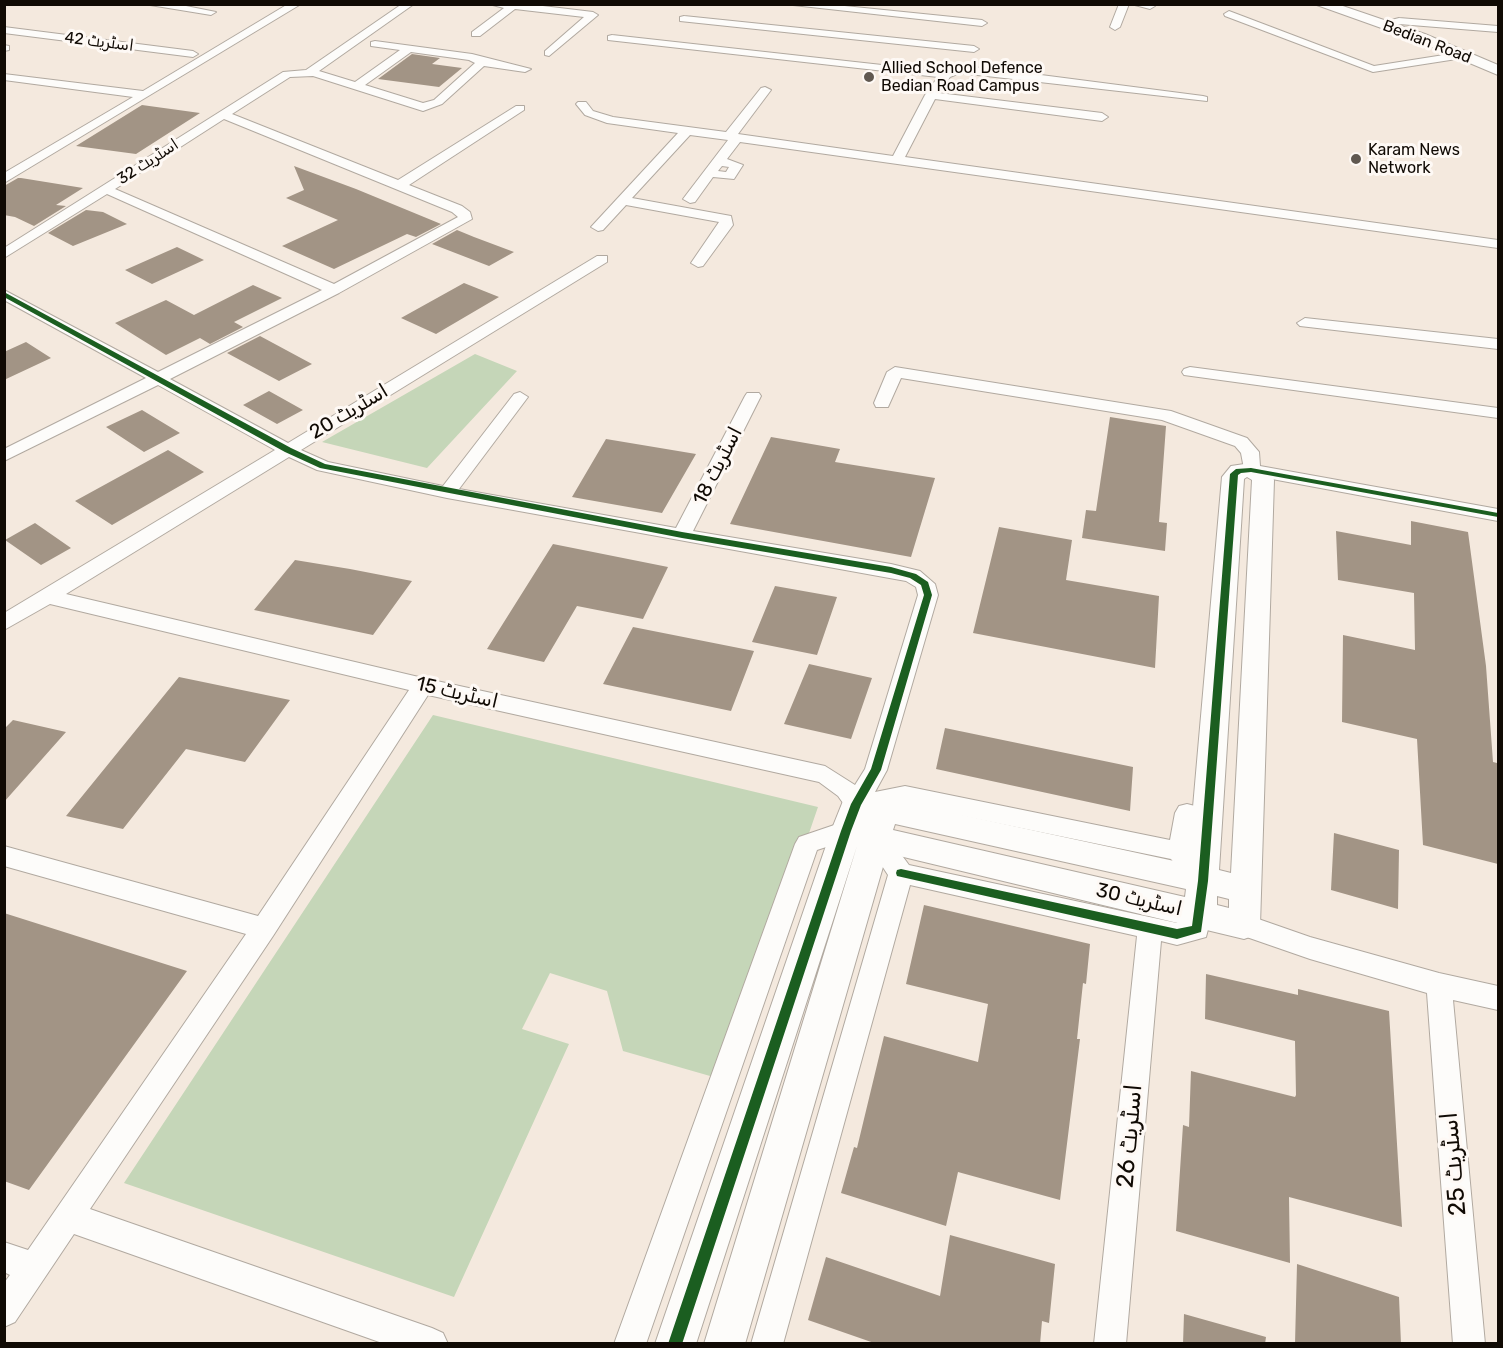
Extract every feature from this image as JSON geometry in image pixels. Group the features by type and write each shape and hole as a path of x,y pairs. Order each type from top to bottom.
{"main road":[{"name":"Bedian Road","path":"1321,4 1381,24 1498,70"}],"street":[{"path":"148,4 211,12"},
{"path":"4,179 296,4"},
{"path":"310,72 409,4"},
{"path":"494,4 512,7 566,8 593,15 549,52"},
{"path":"789,4 915,43 946,75"},
{"path":"1115,27 1124,4"},
{"path":"1136,4 1150,6"},
{"path":"476,34 512,7"},
{"path":"1229,14 1373,69 1463,55"},
{"path":"684,19 915,43 979,31"},
{"path":"1381,24 1399,21 1498,29"},
{"name":"اسٹریٹ 42","path":"4,30 193,54"},
{"path":"612,38 915,43 979,31"},
{"path":"963,70 979,31"},
{"path":"375,44 472,57 482,62 525,69"},
{"path":"357,86 410,48"},
{"path":"310,72 417,106 429,106 438,102 482,62"},
{"path":"897,158 931,95 946,75 963,70 987,70 1203,99"},
{"name":"اسٹریٹ 32","path":"4,254 268,84 293,72 310,72"},
{"path":"4,77 146,95"},
{"path":"690,199 718,162 765,90"},
{"path":"931,95 1102,117"},
{"path":"582,104 589,113 611,120 897,158 1498,244"},
{"path":"398,185 414,178 520,108"},
{"path":"4,456 334,290 465,219 462,212 221,114"},
{"path":"598,227 688,130"},
{"path":"709,173 729,177 737,165 718,162"},
{"path":"105,190 120,194 334,290"},
{"path":"623,200 726,219 726,225 698,263"},
{"name":"اسٹریٹ 20","path":"4,623 602,259"},
{"path":"4,294 288,450 323,466 682,536 891,570 913,576 925,584 928,595 876,770 865,821 724,1344"},
{"path":"1305,323 1498,344"},
{"path":"882,403 895,372 1165,415 1219,432 1241,442 1250,452 1251,470"},
{"path":"1190,372 1498,413"},
{"name":"اسٹریٹ 18","path":"682,536 753,396"},
{"path":"447,492 520,397"},
{"path":"1244,925 1263,480 1262,476 1251,470"},
{"path":"767,1344 901,873 1177,934 1197,929 1203,881 1233,477 1239,471 1251,470 1498,516"},
{"name":"اسٹریٹ 15","path":"48,597 423,686 825,775 846,790 901,873"},
{"path":"4,1311 264,928 423,686"},
{"path":"630,1344 807,844 865,821 906,795 1178,851 1203,881"},
{"path":"1178,851 1184,835 1187,813"},
{"path":"675,1344 865,821"},
{"name":"اسٹریٹ 30","path":"865,821 1244,889"},
{"name":"اسٹریٹ 30","path":"865,821 1244,925 1310,948 1439,985 1498,998"},
{"path":"4,856 264,928"},
{"name":"اسٹریٹ 26","path":"1110,1344 1150,928"},
{"name":"اسٹریٹ 25","path":"1439,985 1469,1344"},
{"path":"69,1217 432,1344"},
{"path":"4,1257 33,1267"}],"green space":[{"path":"475,354 517,371 427,468 322,442"},
{"path":"433,715 818,807 724,1080 623,1051 607,991 550,973 522,1029 569,1044 454,1297 124,1183"}],"building":[{"path":"412,54 440,58 432,64 462,68 439,87 378,79"},
{"path":"142,105 200,113 136,154 76,146"},
{"path":"294,166 441,224 416,237 407,234 334,269 282,246 338,220 286,198 304,190"},
{"path":"18,178 83,188 56,205 66,206 34,226 15,217 4,215 4,186"},
{"path":"86,210 103,212 127,224 73,246 48,233"},
{"path":"457,230 514,252 489,266 432,244"},
{"path":"177,247 204,260 152,284 125,270"},
{"path":"464,283 499,297 436,334 401,318"},
{"path":"253,285 282,298 234,322 243,327 210,344 200,338 166,355 115,323 166,300 194,315"},
{"path":"260,336 312,364 279,381 227,353"},
{"path":"26,342 51,358 4,380 4,352"},
{"path":"269,391 303,410 277,424 243,405"},
{"path":"142,410 180,433 144,452 106,427"},
{"path":"1110,417 1166,426 1159,522 1167,523 1165,551 1082,538 1086,510 1096,511"},
{"path":"771,437 840,449 835,462 935,478 911,557 730,524"},
{"path":"606,439 696,454 662,513 572,497"},
{"path":"168,450 204,472 112,525 75,501"},
{"path":"1411,521 1468,532 1486,666 1493,762 1497,763 1498,864 1423,845 1417,739 1342,722 1343,635 1415,650 1414,593 1338,580 1336,531 1411,545"},
{"path":"35,523 71,548 41,565 5,540"},
{"path":"999,527 1072,540 1066,580 1159,596 1155,668 973,633"},
{"path":"553,544 668,567 643,619 577,606 544,662 487,649"},
{"path":"295,560 412,581 373,635 254,610"},
{"path":"775,586 837,597 817,655 752,642"},
{"path":"633,627 754,651 731,711 603,684"},
{"path":"809,664 872,678 851,739 784,724"},
{"path":"179,677 290,700 245,762 186,749 123,829 66,816"},
{"path":"13,720 66,732 4,802 4,729"},
{"path":"945,728 1133,767 1130,811 936,769"},
{"path":"1334,833 1399,850 1398,909 1331,890"},
{"path":"924,905 1090,944 1086,984 1083,983 1077,1039 1080,1039 1060,1200 958,1172 946,1226 841,1193 854,1147 857,1148 884,1036 978,1062 988,1004 906,984"},
{"path":"4,913 187,971 29,1190 4,1181"},
{"path":"1206,974 1298,995 1298,989 1389,1011 1402,1227 1289,1197 1290,1263 1176,1231 1183,1125 1189,1127 1191,1071 1295,1097 1296,1095 1295,1041 1205,1019"},
{"path":"950,1235 1055,1264 1049,1323 1042,1321 1040,1344 877,1344 808,1320 826,1257 940,1296"},
{"path":"1297,1264 1399,1297 1401,1344 1295,1344"},
{"path":"1184,1314 1266,1337 1265,1344 1183,1344"}],"cycle path":[{"path":"4,294 288,450 323,466 682,535 891,570 913,576 925,584 928,595 876,770 856,804 846,831 675,1344"},
{"path":"901,873 1177,934 1197,929 1203,881 1234,474 1251,470 1498,515"}],"place":[{"name":"Allied School Defence Bedian Road Campus","path":"869,77"},
{"name":"Karam News Network","path":"1356,159"}]}
